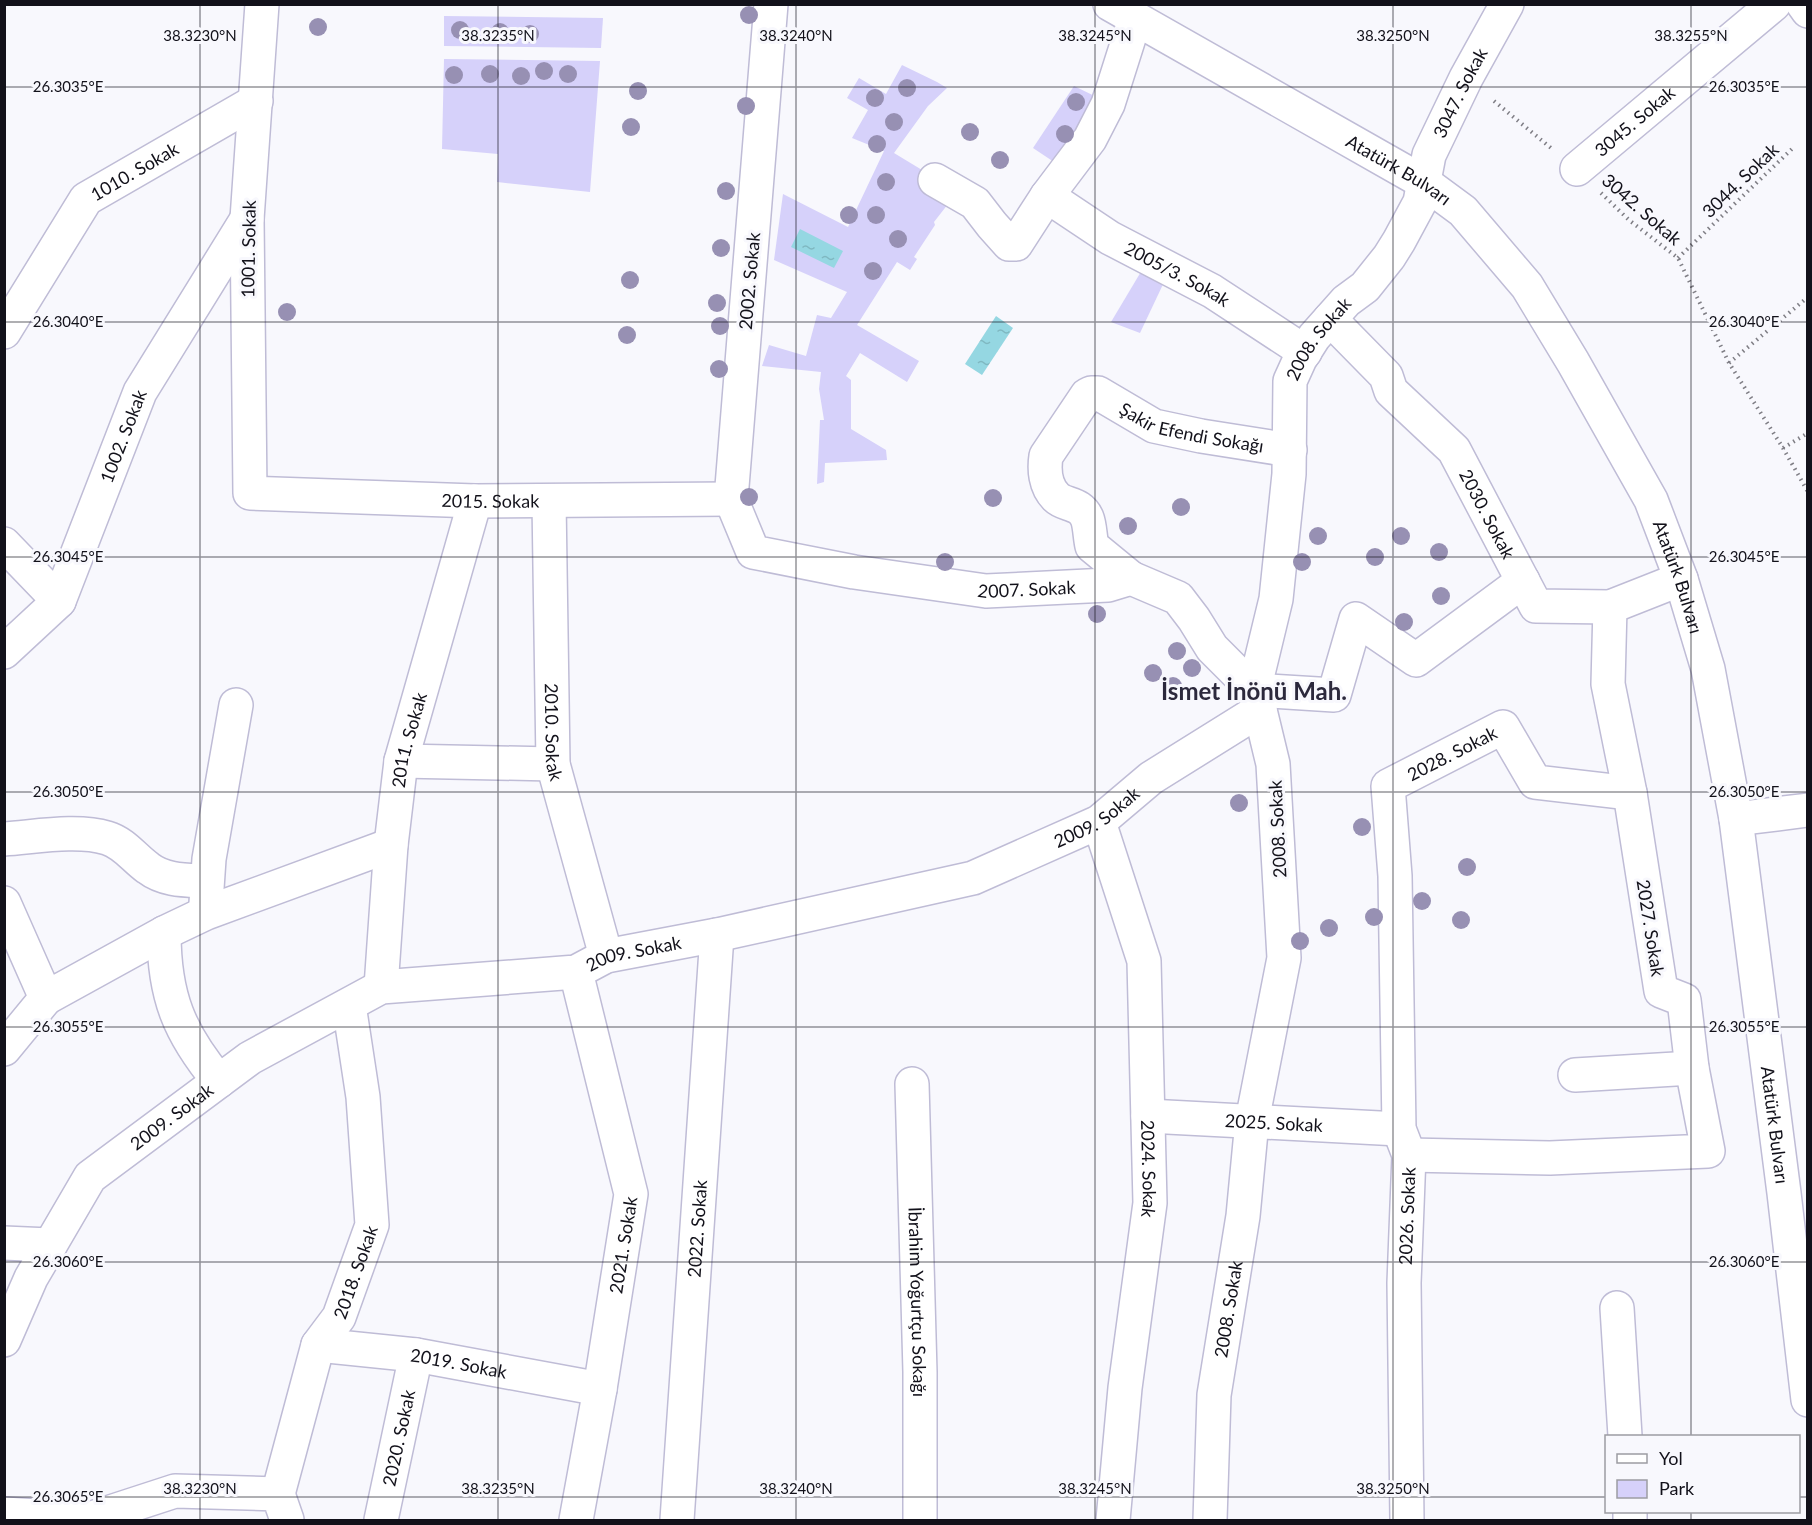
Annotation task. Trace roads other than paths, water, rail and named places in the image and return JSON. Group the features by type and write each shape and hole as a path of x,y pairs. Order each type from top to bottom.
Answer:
{"street":[{"name":"1001. Sokak","path":"250,493 247,219 262,4"},
{"name":"2002. Sokak","path":"753,552 731,499 771,4"},
{"name":"3047. Sokak","path":"1425,183 1429,155 1466,78 1507,4"},
{"name":"3045. Sokak","path":"1577,169 1774,4"},
{"path":"1803,4 1808,11"},
{"path":"935,180 975,203 1011,245 1018,242 1047,196 1090,139 1108,104 1122,12"},
{"name":"Atatürk Bulvarı","path":"1122,12 1425,183 1463,211 1527,286 1651,500 1681,579 1708,669 1736,819 1783,1181 1808,1400"},
{"name":"1010. Sokak","path":"4,332 86,199 256,101"},
{"name":"2008. Sokak","path":"1210,1521 1214,1395 1243,1216 1252,1121 1284,958 1273,764 1257,700 1276,598 1289,474 1290,381 1314,337 1346,302 1365,287 1389,257 1420,202 1425,183"},
{"name":"2005/3. Sokak","path":"1047,196 1110,238 1212,291 1305,352"},
{"name":"1002. Sokak","path":"4,652 59,601 140,392 247,219"},
{"name":"2030. Sokak","path":"1330,319 1386,376 1390,391 1454,450 1536,606 1610,607 1681,579"},
{"name":"Şakir Efendi Sokağı","path":"1131,578 1092,546 1088,518 1078,506 1056,498 1047,482 1044,466 1046,456 1087,394 1098,393 1154,426 1290,450"},
{"name":"2015. Sokak","path":"250,493 475,501 731,499"},
{"name":"2011. Sokak","path":"381,987 391,845 401,761 475,501"},
{"name":"2010. Sokak","path":"549,501 553,764 606,956"},
{"path":"4,544 59,601"},
{"name":"2007. Sokak","path":"753,552 854,572 986,591 1108,585 1131,578"},
{"path":"1131,578 1178,598 1212,648 1257,700 1334,695 1356,619 1416,660 1523,581"},
{"name":"2027. Sokak","path":"1404,1142 1550,1158 1708,1151 1692,1068 1684,1000 1661,991 1630,793 1608,684 1610,607"},
{"name":"2009. Sokak","path":"4,1340 31,1278 90,1177 250,1058 381,987 576,972 606,956 717,935 974,878 1099,822 1151,778 1257,700"},
{"path":"206,898 209,859 236,705"},
{"name":"2028. Sokak","path":"1388,786 1503,727 1535,782 1630,793"},
{"path":"401,761 553,764"},
{"name":"2026. Sokak","path":"1388,786 1395,876 1404,1142 1407,1521"},
{"path":"1736,819 1808,810"},
{"name":"2024. Sokak","path":"1099,822 1144,961 1150,1203 1125,1388 1113,1521"},
{"path":"4,839 74,834 107,838 122,845 148,868 206,898"},
{"path":"4,1049 46,998 164,933 206,898 391,845"},
{"path":"4,903 46,998"},
{"path":"164,933 164,959 175,1009 186,1035 219,1081"},
{"name":"2022. Sokak","path":"677,1521 717,935"},
{"name":"2021. Sokak","path":"576,972 631,1194 576,1521"},
{"name":"2018. Sokak","path":"283,1507 318,1345 339,1317 372,1225 363,1097 349,1005"},
{"path":"1575,1075 1692,1068"},
{"name":"İbrahim Yoğurtçu Sokağı","path":"912,1084 920,1372 920,1521"},
{"name":"2025. Sokak","path":"1148,1116 1252,1121 1404,1142"},
{"path":"4,1243 50,1245"},
{"path":"1617,1308 1625,1435"},
{"name":"2019. Sokak","path":"318,1345 416,1355 600,1389"},
{"name":"2020. Sokak","path":"381,1521 416,1355"},
{"path":"4,1514 90,1520 175,1491 283,1507"}],"water":[{"path":"800,229 843,251 834,268 791,247"},
{"path":"996,316 1013,328 982,375 965,364"}],"district":[{"name":"İsmet İnönü Mah.","path":"1254,690"}]}
